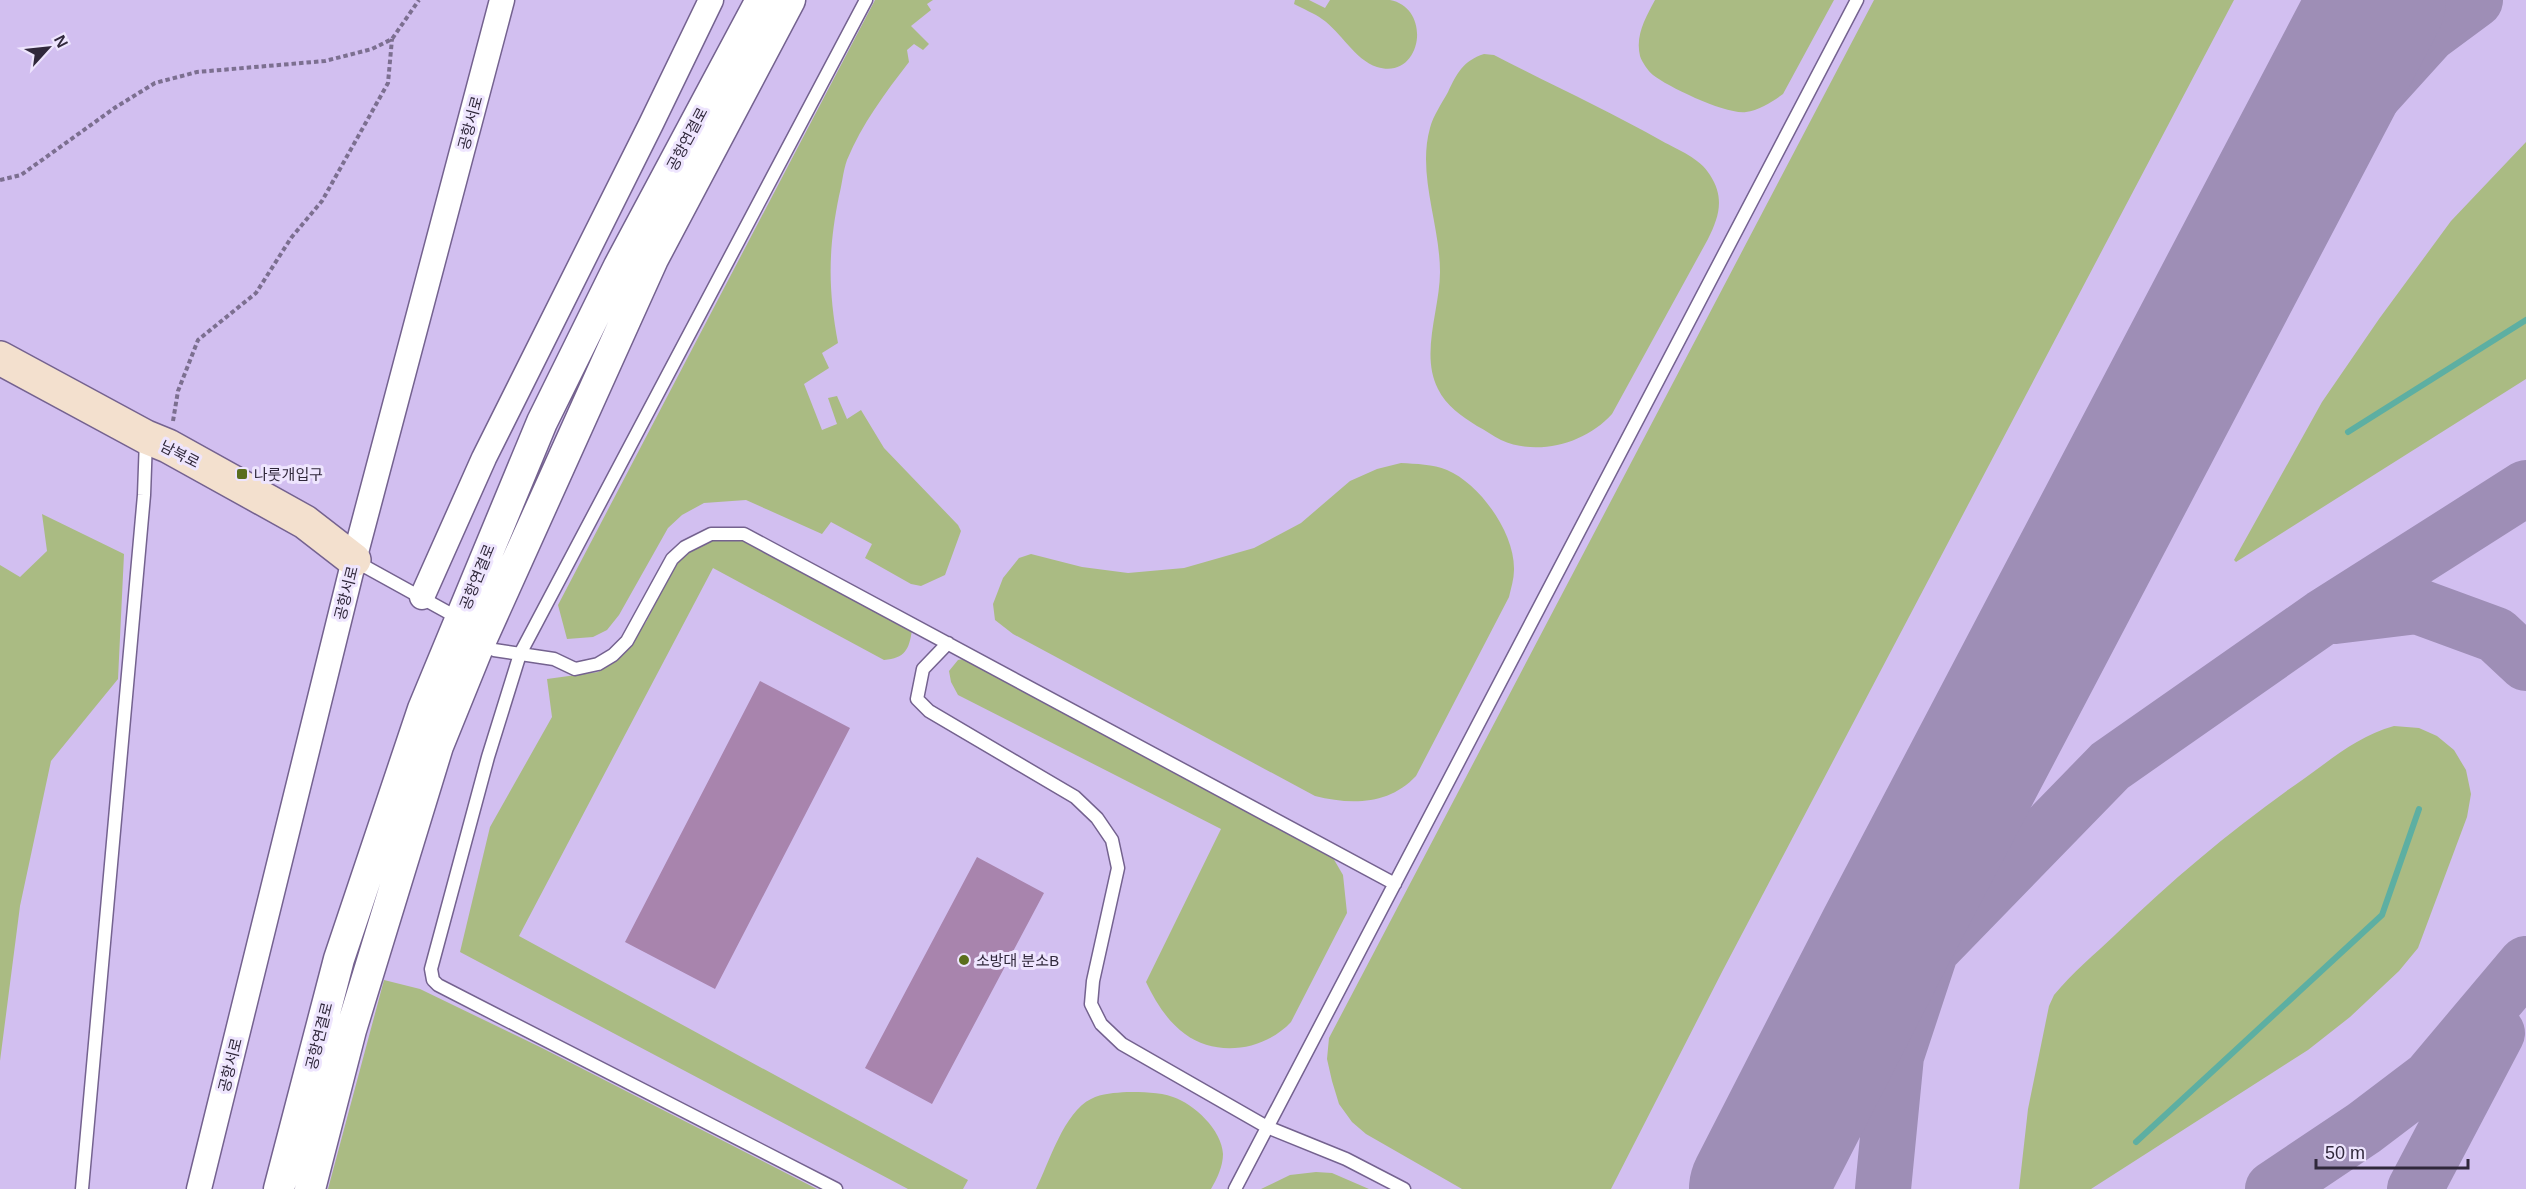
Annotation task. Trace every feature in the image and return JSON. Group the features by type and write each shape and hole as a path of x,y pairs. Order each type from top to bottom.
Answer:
{"main road":[{"name":"남북로","path":"0,358 305,522 354,560"}],"street":[{"name":"공항서로","path":"200,1189 354,560 502,0"},
{"path":"422,597 489,448 711,0"},
{"name":"공항연결로","path":"279,1189 339,958 423,709 547,412 619,266 761,0"},
{"name":"공항연결로","path":"310,1189 351,1030 438,746 479,645 653,259 790,0"}],"lane":[{"path":"836,1189 438,985 433,980 431,969 519,654 866,0"},
{"path":"1235,1189 1857,0"},
{"path":"82,1189 144,495 157,442"},
{"path":"492,650 554,659 575,669 598,664 613,655 627,641 672,559 685,547 711,534 744,534 1395,884"},
{"path":"354,560 460,619"},
{"path":"438,746 492,650 514,568"},
{"path":"948,643 923,669 917,699 929,711 1075,797 1097,818 1112,840 1118,868 1093,981 1092,1004 1101,1024 1122,1044 1267,1127 1346,1160 1404,1189"}],"path":[{"path":"0,180 21,175 116,106 155,83 197,72 325,61 372,49 392,39 419,0"},
{"path":"157,442 198,340 256,293 291,238 322,201 388,83 392,39"}],"green space":[{"path":"875,0 933,0 927,4 931,10 911,26 929,44 923,50 914,44 907,50 909,62 867,121 847,160 835,216 831,252 832,305 838,343 822,353 829,368 804,384 822,430 837,424 828,398 837,396 847,419 861,410 884,448 958,525 961,531 945,575 921,586 911,584 865,558 872,544 831,522 822,534 746,500 704,503 682,515 668,528 619,615 607,630 593,637 567,639 558,605"},
{"path":"1295,0 1309,0 1325,8 1330,0 1390,0 1404,6 1412,16 1417,28 1412,54 1404,64 1392,68 1377,67 1355,52 1322,19 1294,4"},
{"path":"1655,0 1834,0 1783,94 1756,109 1737,112 1698,99 1671,86 1649,71 1640,56 1639,41 1642,26"},
{"path":"1874,0 2234,0 1723,970 1611,1189 1462,1189 1366,1134 1352,1122 1339,1104 1332,1081 1327,1059 1329,1038"},
{"path":"1484,54 1494,55 1688,155 1706,169 1718,192 1719,207 1712,231 1612,414 1589,433 1546,447 1515,445 1477,426 1450,406 1441,395 1433,375 1432,331 1440,272 1437,236 1427,182 1427,146 1433,119 1458,73 1471,60"},
{"path":"2526,142 2526,379 2236,562 2234,560 2322,402 2379,319 2451,221"},
{"path":"1401,463 1442,468 1472,486 1502,526 1513,556 1514,573 1509,597 1416,776 1394,793 1356,801 1315,796 1013,634 995,620 993,604 1003,578 1019,558 1031,554 1082,567 1128,573 1184,568 1254,548 1301,523 1350,481 1377,469"},
{"path":"42,514 124,554 118,679 51,761 20,906 0,1061 0,565 20,577 47,551"},
{"path":"728,532 912,630 905,652 897,657 884,660 713,568 519,936 968,1180 963,1189 908,1189 460,952 490,827 552,717 547,679 598,672 623,654 646,622 680,555"},
{"path":"973,657 1311,831 1329,851 1343,875 1347,913 1291,1022 1280,1032 1268,1039 1240,1048 1211,1046 1198,1042 1185,1034 1167,1017 1146,982 1221,829 958,695 951,682 949,671 958,660"},
{"path":"2394,726 2419,728 2437,736 2454,750 2466,770 2471,794 2467,817 2418,948 2399,971 2350,1017 2308,1050 2091,1189 2019,1189 2028,1109 2049,1006 2054,995 2076,971 2138,913 2231,833 2347,748 2370,735"},
{"path":"384,980 420,989 542,1048 817,1189 328,1189"},
{"path":"1127,1092 1156,1093 1173,1097 1190,1105 1206,1119 1218,1136 1223,1154 1219,1172 1211,1189 1036,1189 1065,1126 1081,1106 1100,1096"},
{"path":"1332,1173 1369,1189 1261,1189 1290,1175"}],"building":[{"path":"760,681 850,728 715,989 625,942"},
{"path":"977,857 1044,893 932,1104 865,1068"}],"waterway":[{"path":"2348,432 2526,320"},
{"path":"2136,1142 2382,915 2419,809"}],"taxiway":[{"path":"2264,216 2429,34 2475,0"},
{"path":"1761,1181 1856,1043 1931,950 2110,766 2323,617 2526,488"},
{"path":"2335,616 2417,606 2496,635 2526,663"},
{"path":"1883,1189 1896,1056 1931,950 1952,871 2012,698"},
{"path":"2273,1189 2364,1128 2430,1078 2526,964"},
{"path":"2415,1189 2497,1033"}],"runway":[{"path":"1757,1189 1885,939 2378,0"}],"place":[{"name":"나룻개입구","path":"242,474"},
{"name":"소방대 분소B","path":"964,960"}]}
